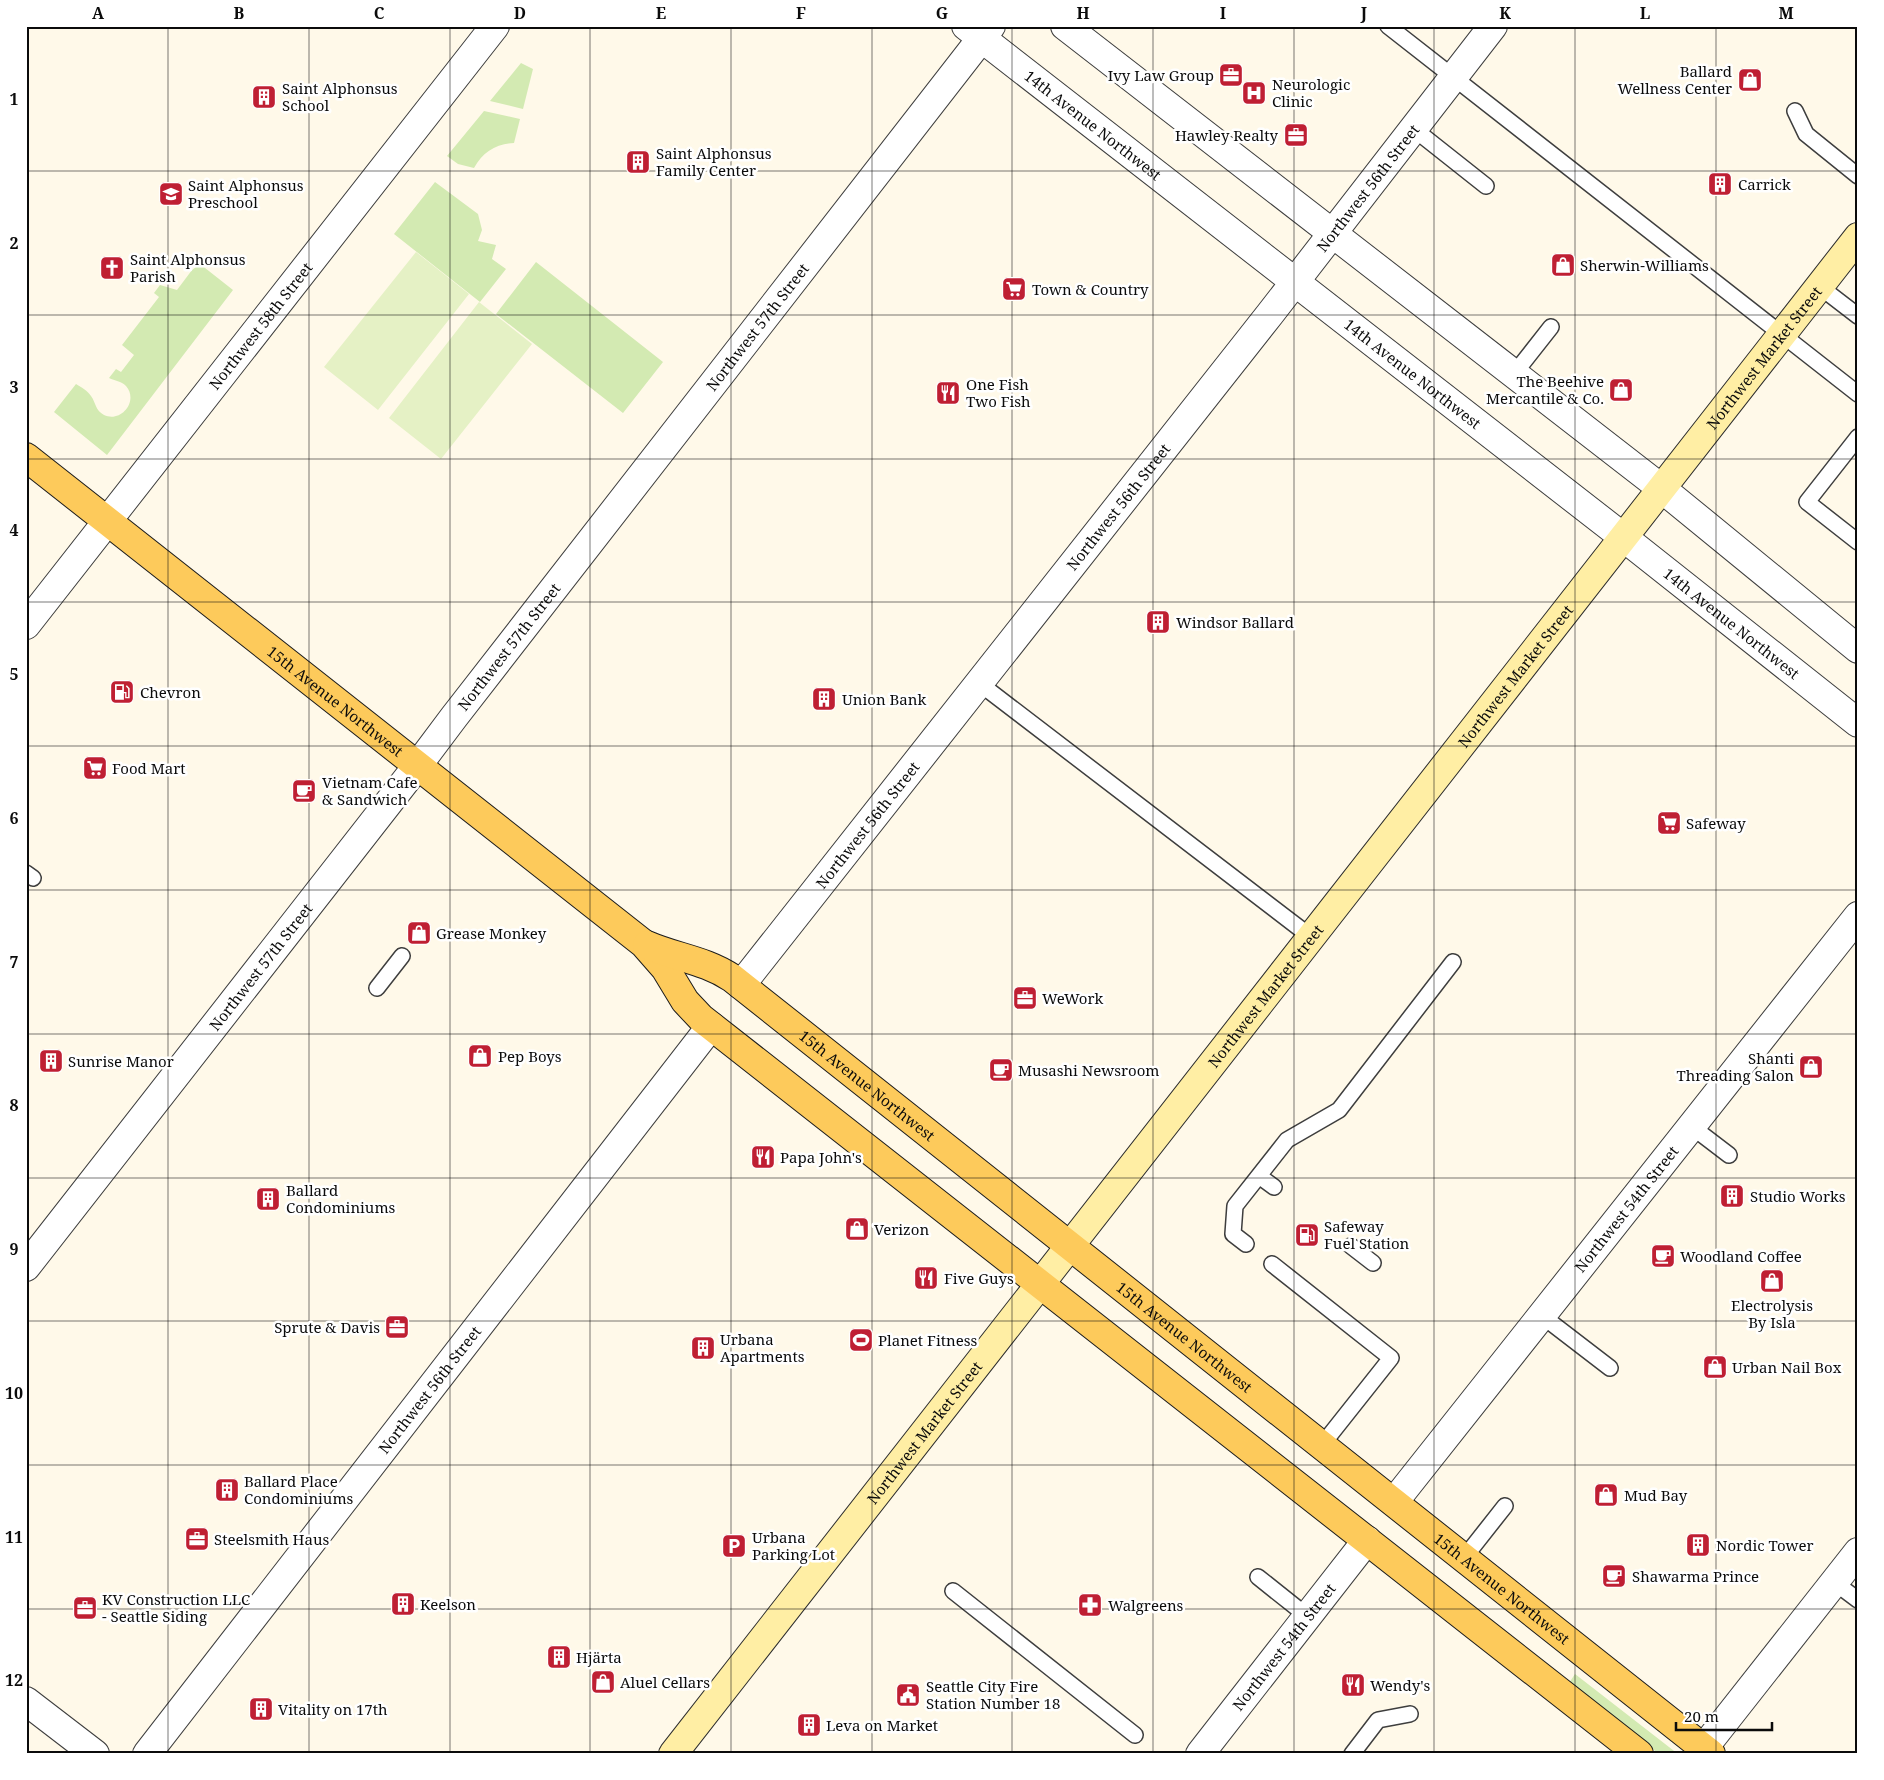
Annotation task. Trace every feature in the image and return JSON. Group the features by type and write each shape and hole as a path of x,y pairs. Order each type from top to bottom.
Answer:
{"main road":[{"name":"Northwest Market Street","path":"673,1754 1858,237"},
{"name":"15th Avenue Northwest","path":"26,457 644,944 665,968 685,1002 711,1026 1639,1754"},
{"name":"15th Avenue Northwest","path":"644,944 669,954 705,963 718,969 741,985 1394,1502 1705,1752"}],"street":[{"name":"Northwest 58th Street","path":"26,624 495,26"},
{"path":"1065,26 1661,488 1858,649"},
{"name":"Northwest 56th Street","path":"741,985 1295,282 1493,26"},
{"name":"14th Avenue Northwest","path":"980,30 1295,282 1623,537 1858,723"},
{"name":"Northwest 57th Street","path":"26,1267 418,765 980,30"},
{"name":"Northwest 54th Street","path":"1394,1502 1858,916"},
{"name":"Northwest 56th Street","path":"147,1754 711,1026"},
{"name":"Northwest 54th Street","path":"1200,1754 1367,1540"},
{"path":"1705,1752 1858,1552"},
{"path":"26,1701 95,1754"}],"lane":[{"path":"1388,26 1858,394"},
{"path":"1795,111 1806,134 1858,176"},
{"path":"1414,129 1486,186"},
{"path":"1819,286 1858,316"},
{"path":"1514,374 1551,327"},
{"path":"1858,437 1807,502 1858,542"},
{"path":"979,683 1311,937"},
{"path":"377,988 402,956"},
{"path":"1246,1244 1233,1234 1235,1206 1287,1140 1339,1110 1453,962"},
{"path":"1691,1126 1728,1155"},
{"path":"1259,1176 1274,1187"},
{"path":"1351,1246 1373,1263"},
{"path":"1272,1264 1392,1358 1322,1445"},
{"path":"1541,1315 1610,1368"},
{"path":"1464,1558 1505,1506"},
{"path":"1258,1577 1307,1616"},
{"path":"1834,1582 1858,1600"},
{"path":"953,1592 1134,1735"},
{"path":"1352,1754 1378,1720 1410,1714"}],"green space":[{"path":"521,63 533,69 523,109 490,101"},
{"path":"484,111 520,119 514,143 501,145 486,153 474,168 458,164 447,156"},
{"path":"435,182 478,214 482,230 478,241 496,245 492,259 506,269 480,302 394,234"},
{"path":"416,252 469,294 378,410 324,367"},
{"path":"536,262 663,362 623,413 496,314"},
{"path":"200,264 233,290 107,455 54,412 76,384 90,394 97,409 104,415 116,416 126,409 130,398 126,386 109,378 116,369 121,372 134,355 122,345 159,297 154,293 160,285 177,290 192,270"},
{"path":"479,302 532,344 441,459 389,418"},
{"path":"1575,1674 1678,1754 1659,1754 1569,1683"}],"place":[{"name":"Ivy Law Group","path":"1231,75"},
{"name":"Ballard Wellness Center","path":"1750,80"},
{"name":"Neurologic Clinic","path":"1254,93"},
{"name":"Saint Alphonsus School","path":"264,97"},
{"name":"Hawley Realty","path":"1296,135"},
{"name":"Saint Alphonsus Family Center","path":"638,162"},
{"name":"Carrick","path":"1720,184"},
{"name":"Saint Alphonsus Preschool","path":"171,194"},
{"name":"Sherwin-Williams","path":"1563,265"},
{"name":"Saint Alphonsus Parish","path":"112,268"},
{"name":"Town & Country","path":"1014,289"},
{"name":"The Beehive Mercantile & Co.","path":"1621,390"},
{"name":"One Fish Two Fish","path":"948,393"},
{"name":"Windsor Ballard","path":"1158,622"},
{"name":"Chevron","path":"122,692"},
{"name":"Union Bank","path":"824,699"},
{"name":"Food Mart","path":"95,768"},
{"name":"Vietnam Cafe & Sandwich","path":"304,791"},
{"name":"Safeway","path":"1669,823"},
{"name":"Grease Monkey","path":"419,933"},
{"name":"WeWork","path":"1025,998"},
{"name":"Pep Boys","path":"480,1056"},
{"name":"Sunrise Manor","path":"51,1061"},
{"name":"Shanti Threading Salon","path":"1811,1067"},
{"name":"Musashi Newsroom","path":"1001,1070"},
{"name":"Papa John's","path":"763,1157"},
{"name":"Studio Works","path":"1732,1196"},
{"name":"Ballard Condominiums","path":"268,1199"},
{"name":"Verizon","path":"857,1229"},
{"name":"Safeway Fuel Station","path":"1307,1235"},
{"name":"Woodland Coffee","path":"1663,1256"},
{"name":"Five Guys","path":"926,1278"},
{"name":"Electrolysis By Isla","path":"1772,1281"},
{"name":"Sprute & Davis","path":"397,1327"},
{"name":"Planet Fitness","path":"861,1340"},
{"name":"Urbana Apartments","path":"703,1348"},
{"name":"Urban Nail Box","path":"1715,1367"},
{"name":"Ballard Place Condominiums","path":"227,1490"},
{"name":"Mud Bay","path":"1606,1495"},
{"name":"Steelsmith Haus","path":"197,1539"},
{"name":"Nordic Tower","path":"1698,1545"},
{"name":"Urbana Parking Lot","path":"734,1546"},
{"name":"Shawarma Prince","path":"1614,1576"},
{"name":"Keelson","path":"403,1604"},
{"name":"Walgreens","path":"1090,1605"},
{"name":"KV Construction LLC - Seattle Siding","path":"85,1608"},
{"name":"Hjärta","path":"559,1657"},
{"name":"Aluel Cellars","path":"603,1682"},
{"name":"Wendy's","path":"1353,1685"},
{"name":"Seattle City Fire Station Number 18","path":"908,1695"},
{"name":"Vitality on 17th","path":"261,1709"},
{"name":"Leva on Market","path":"809,1725"}]}
